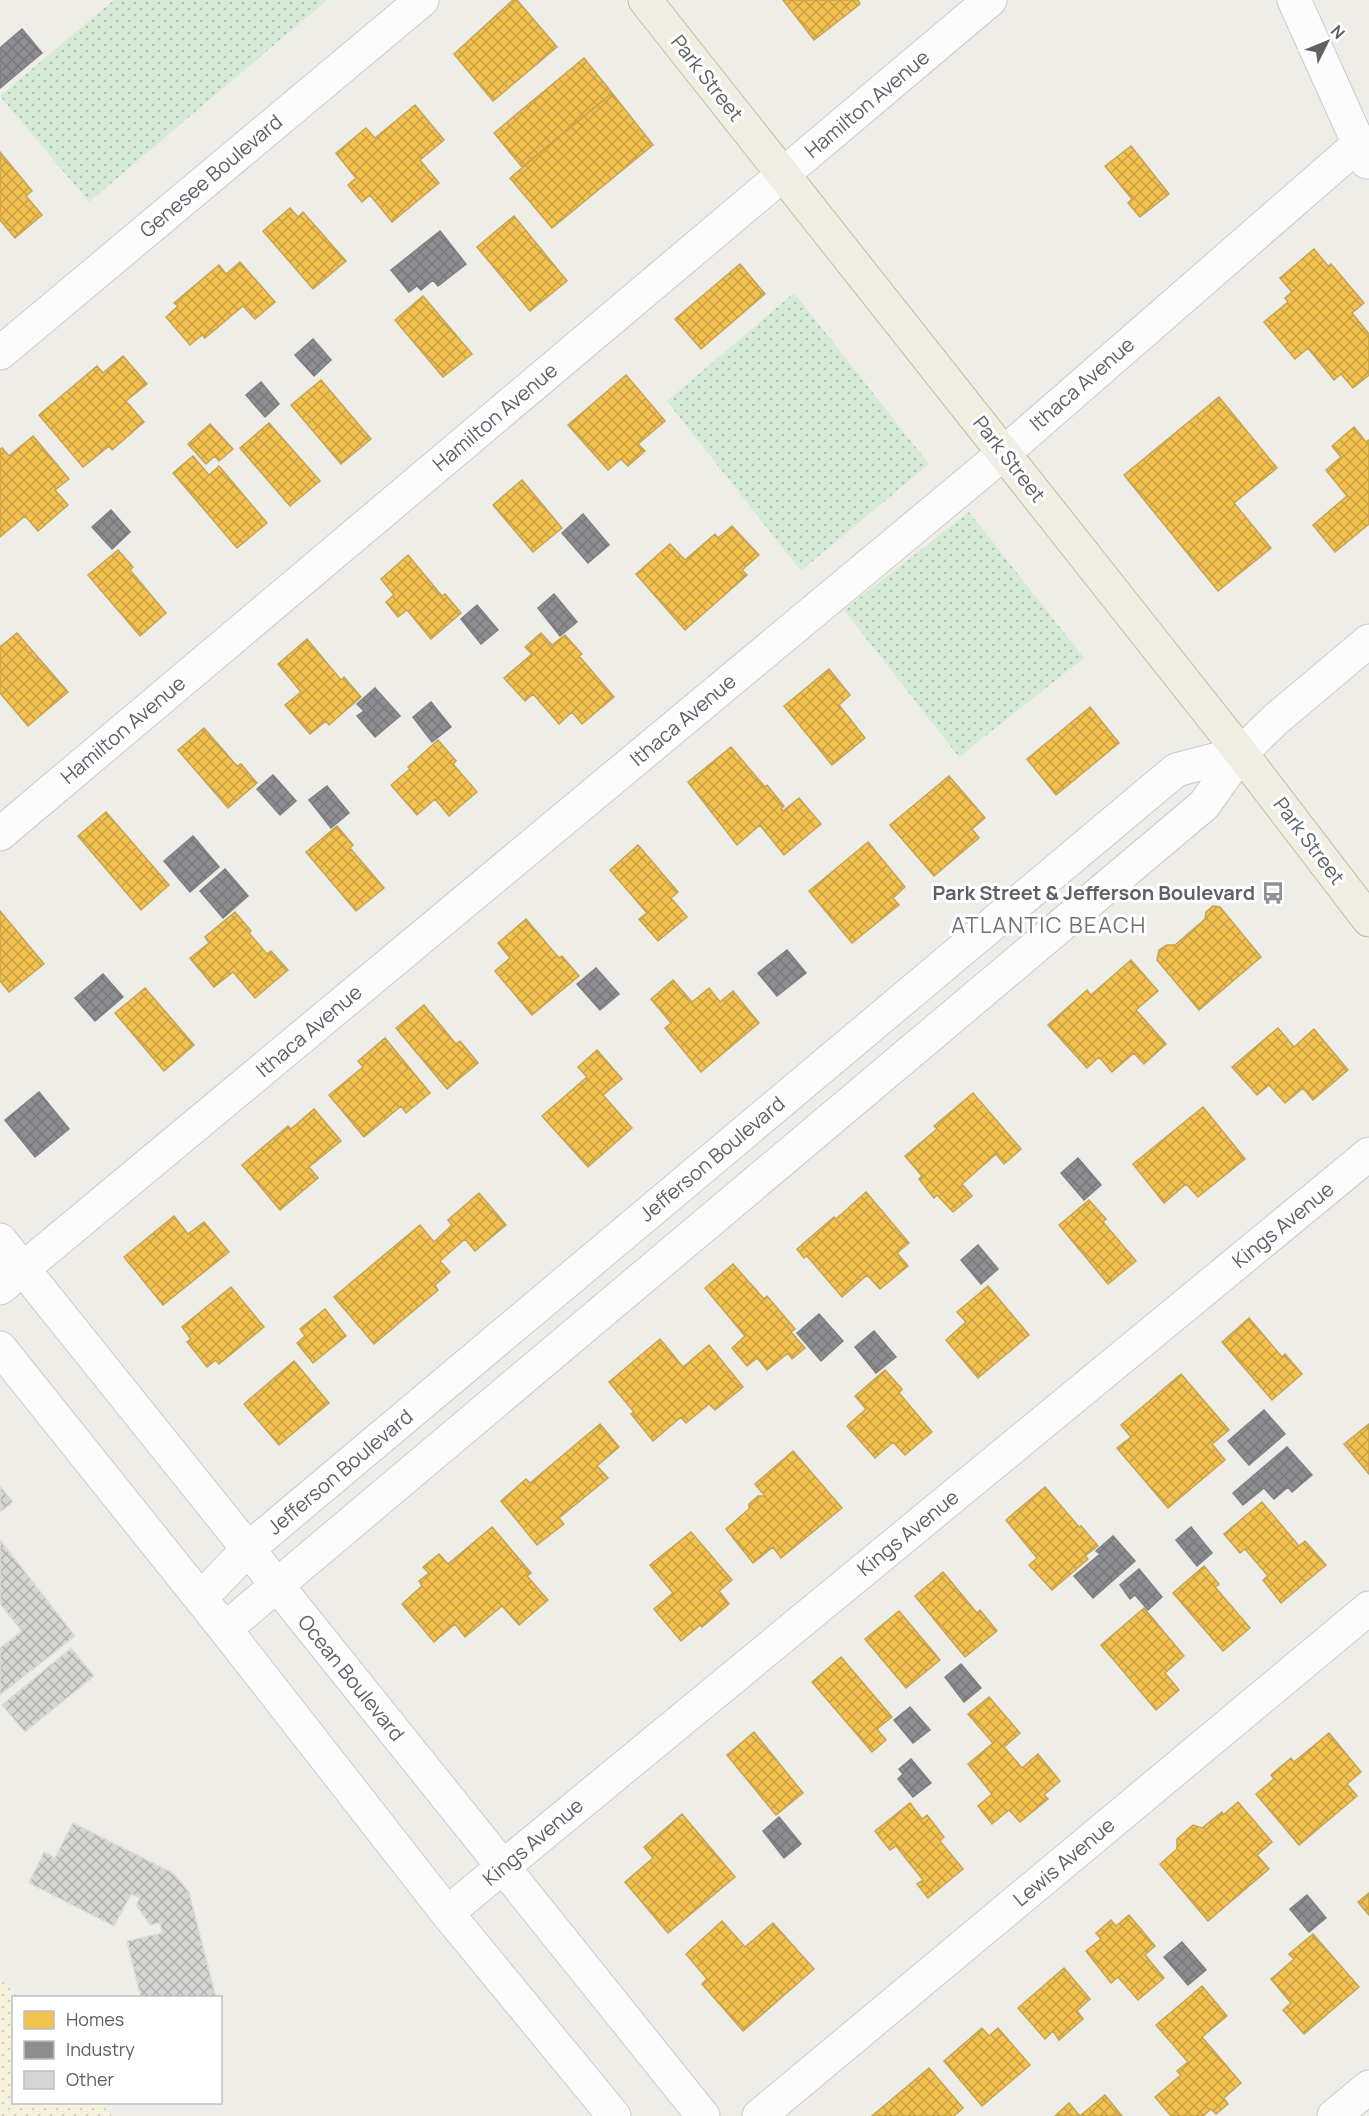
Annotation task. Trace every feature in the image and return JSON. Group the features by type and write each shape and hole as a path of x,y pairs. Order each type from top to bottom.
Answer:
{"highway":[{"name":"Park Street","path":"645,0 1241,753 1369,920"}],"street":[{"name":"Genesee Boulevard","path":"0,353 422,0"},
{"name":"Hamilton Avenue","path":"0,834 990,0"},
{"path":"1294,0 1364,155"},
{"name":"Ithaca Avenue","path":"12,1279 1364,155"},
{"name":"Jefferson Boulevard","path":"225,1629 1204,805 1241,753 1276,719 1369,641"},
{"name":"Jefferson Boulevard","path":"201,1598 248,1549 1176,770 1241,753"},
{"name":"Kings Avenue","path":"447,1913 1369,1154"},
{"name":"Ocean Boulevard","path":"0,1240 12,1279 248,1549 703,2116"},
{"path":"0,1348 201,1598 447,1913 614,2116"},
{"name":"Lewis Avenue","path":"759,2116 1369,1608"},
{"path":"1334,2116 1369,2087"}],"green space":[{"path":"114,0 327,0 89,202 0,96"},
{"path":"794,293 929,464 801,571 667,401"},
{"path":"969,512 1084,658 959,757 844,610"}],"sand":[{"path":"0,1976 16,1996 12,1996 12,2104 102,2104 112,2116 0,2116"}],"building: Homes":[{"path":"513,0 517,0 557,47 493,101 454,54"},
{"path":"783,0 858,0 860,4 814,40"},
{"path":"584,58 612,93 522,167 494,133"},
{"path":"612,93 653,145 552,228 510,178"},
{"path":"415,105 444,140 420,160 439,183 392,222 370,195 362,202 348,185 356,178 336,153 366,128 375,138"},
{"path":"1131,146 1169,194 1140,217 1128,203 1132,199 1105,166"},
{"path":"0,152 32,191 26,196 42,215 15,238 0,220"},
{"path":"290,208 298,217 303,212 346,261 313,289 263,231"},
{"path":"514,216 567,281 530,311 477,247"},
{"path":"1314,249 1328,266 1331,264 1364,303 1352,313 1369,334 1369,375 1353,388 1341,374 1334,380 1308,348 1295,359 1264,322 1288,302 1285,298 1292,292 1280,278"},
{"path":"240,262 275,302 255,319 243,306 205,338 202,335 190,345 166,317 178,306 174,303 219,265 226,274"},
{"path":"740,264 765,294 701,349 675,319"},
{"path":"423,296 472,354 443,377 395,320"},
{"path":"123,356 147,384 126,401 144,422 112,450 109,446 83,467 39,415 97,366 103,373"},
{"path":"626,375 665,421 638,444 645,451 628,466 621,459 608,470 568,425"},
{"path":"321,380 371,439 341,464 291,405"},
{"path":"1219,397 1277,468 1234,503 1271,548 1218,591 1124,475"},
{"path":"269,423 320,481 290,506 240,448"},
{"path":"210,424 233,449 219,461 215,456 206,464 188,444"},
{"path":"1354,427 1366,442 1369,440 1369,524 1335,552 1313,525 1347,496 1326,470 1341,457 1332,446"},
{"path":"33,436 69,479 55,490 68,505 38,531 25,516 0,537 0,449 2,448 9,456"},
{"path":"193,456 209,475 219,466 267,523 237,548 173,473"},
{"path":"522,480 562,528 533,552 493,505"},
{"path":"732,526 759,555 742,570 747,575 685,630 636,574 670,544 685,560 715,534 718,538"},
{"path":"118,550 133,567 130,570 166,613 140,636 88,575"},
{"path":"408,555 442,596 445,594 461,613 431,639 407,610 398,617 386,602 394,595 381,579"},
{"path":"17,633 68,692 28,726 0,693 0,647"},
{"path":"541,633 552,645 565,635 582,654 579,656 614,697 582,724 572,712 559,724 533,694 525,701 504,678 532,654 525,647"},
{"path":"307,639 341,680 344,677 361,697 329,725 326,721 310,734 285,705 301,692 278,664"},
{"path":"829,669 850,695 839,705 865,738 832,765 784,706"},
{"path":"1090,707 1119,743 1056,795 1027,759"},
{"path":"204,728 237,766 241,764 257,783 228,808 178,750"},
{"path":"438,740 456,761 453,764 477,792 449,816 435,799 417,815 391,785"},
{"path":"731,747 765,787 767,785 784,806 781,809 783,811 799,798 821,824 784,855 760,825 737,845 688,782"},
{"path":"949,776 985,818 972,829 979,838 934,876 890,825"},
{"path":"106,812 169,885 141,910 78,836"},
{"path":"337,826 353,845 350,848 384,888 356,911 306,852"},
{"path":"868,842 905,887 893,898 899,905 852,943 809,891"},
{"path":"638,845 678,892 671,898 687,917 658,941 639,919 647,913 610,870"},
{"path":"1213,906 1220,907 1261,957 1199,1010 1157,960 1159,950 1167,945 1175,945 1205,919 1206,912"},
{"path":"0,911 44,964 9,992 0,981"},
{"path":"235,912 267,954 271,951 288,970 255,998 233,972 214,987 190,958 209,943 205,937"},
{"path":"526,919 559,958 562,956 579,976 532,1015 495,971 510,958 498,943"},
{"path":"1131,960 1158,991 1136,1010 1166,1044 1144,1064 1134,1053 1112,1072 1099,1057 1087,1068 1048,1025 1087,990 1091,995"},
{"path":"673,980 692,1002 709,988 720,1002 733,991 759,1023 701,1072 665,1028 671,1023 651,999"},
{"path":"145,988 194,1045 164,1071 115,1013"},
{"path":"424,1005 456,1044 460,1041 478,1063 447,1089 396,1028"},
{"path":"1278,1028 1294,1047 1314,1029 1348,1070 1313,1100 1303,1088 1285,1103 1269,1085 1257,1095 1232,1067"},
{"path":"385,1038 430,1093 406,1113 401,1106 364,1137 329,1095 363,1067 358,1061"},
{"path":"597,1050 622,1079 603,1095 632,1128 588,1167 542,1116 587,1077 578,1067"},
{"path":"973,1093 1021,1149 1004,1164 996,1154 962,1184 972,1196 953,1212 937,1195 934,1198 919,1179 922,1176 905,1156 937,1129 934,1126"},
{"path":"1203,1107 1245,1159 1198,1197 1186,1184 1164,1203 1133,1164"},
{"path":"314,1109 341,1141 309,1167 318,1178 280,1210 242,1165 288,1126 291,1129"},
{"path":"866,1192 909,1243 897,1253 908,1266 880,1289 867,1275 842,1297 807,1256 804,1258 797,1249"},
{"path":"479,1193 506,1225 475,1251 465,1239 440,1261 450,1272 435,1285 438,1290 374,1344 334,1297 420,1225 434,1242 452,1225 448,1220"},
{"path":"1089,1200 1106,1219 1103,1222 1136,1261 1108,1284 1059,1225"},
{"path":"174,1216 188,1234 204,1222 229,1252 163,1305 124,1257"},
{"path":"733,1264 764,1299 767,1296 795,1329 791,1332 805,1348 792,1359 788,1353 767,1370 757,1358 747,1366 732,1348 745,1336 705,1288"},
{"path":"988,1286 1029,1335 978,1378 946,1340 966,1322 957,1312"},
{"path":"231,1287 264,1327 219,1364 216,1360 207,1367 187,1342 191,1339 182,1327"},
{"path":"325,1309 346,1336 313,1363 297,1343 305,1336 300,1329"},
{"path":"1249,1318 1282,1357 1285,1354 1302,1374 1272,1400 1222,1342"},
{"path":"660,1339 683,1367 709,1345 743,1387 715,1410 709,1404 686,1423 681,1417 653,1441 631,1414 634,1412 609,1382"},
{"path":"294,1361 329,1403 279,1445 244,1404"},
{"path":"885,1370 902,1389 899,1393 932,1432 905,1455 893,1442 875,1458 847,1426 866,1409 855,1396"},
{"path":"1181,1374 1229,1430 1212,1444 1225,1460 1168,1508 1117,1448 1131,1437 1121,1425"},
{"path":"600,1424 619,1447 597,1466 608,1478 559,1518 564,1524 537,1545 501,1501 526,1479 530,1483"},
{"path":"1369,1424 1369,1474 1344,1444"},
{"path":"793,1451 842,1508 781,1558 773,1547 753,1563 726,1529 749,1509 749,1504 758,1496 765,1496 755,1484"},
{"path":"1045,1487 1098,1546 1085,1556 1088,1559 1052,1590 1029,1565 1037,1558 1006,1520"},
{"path":"1262,1502 1299,1546 1305,1541 1326,1565 1281,1603 1263,1580 1268,1576 1245,1549 1240,1553 1224,1534"},
{"path":"492,1527 531,1573 527,1576 548,1600 519,1625 502,1606 465,1637 455,1624 434,1642 402,1604 422,1586 419,1581 429,1573 423,1567 439,1554 448,1564"},
{"path":"691,1532 732,1580 719,1591 729,1604 681,1641 654,1609 673,1593 650,1565"},
{"path":"1204,1566 1219,1584 1215,1587 1250,1628 1223,1651 1173,1593"},
{"path":"943,1572 977,1613 980,1610 997,1631 965,1657 915,1596"},
{"path":"1144,1608 1184,1656 1165,1673 1179,1690 1156,1710 1101,1645"},
{"path":"899,1611 940,1660 906,1688 865,1639"},
{"path":"841,1657 892,1717 877,1729 886,1740 872,1752 812,1682"},
{"path":"989,1697 1020,1733 1004,1747 1022,1768 1038,1754 1060,1781 1044,1795 1048,1799 1020,1822 1009,1810 992,1824 978,1806 992,1794 968,1764 993,1743 968,1714"},
{"path":"754,1732 803,1793 776,1815 727,1755"},
{"path":"1329,1733 1361,1772 1347,1784 1357,1796 1299,1845 1256,1794 1274,1779 1271,1775 1291,1758 1294,1762"},
{"path":"1238,1802 1272,1842 1257,1855 1269,1869 1208,1921 1160,1864 1177,1849 1177,1839 1193,1825 1202,1828"},
{"path":"910,1803 922,1819 927,1815 944,1837 940,1841 963,1869 928,1898 917,1884 923,1880 896,1846 890,1850 875,1831"},
{"path":"682,1814 735,1877 668,1933 625,1882 653,1858 644,1847"},
{"path":"1369,1893 1369,1915 1358,1902"},
{"path":"1129,1915 1155,1946 1145,1955 1164,1978 1138,2000 1118,1977 1111,1983 1086,1951 1101,1939 1096,1933 1111,1920 1116,1926"},
{"path":"722,1921 745,1947 773,1923 814,1969 743,2031 702,1984 707,1979 686,1954"},
{"path":"1313,1934 1359,1987 1304,2034 1283,2010 1291,2003 1271,1979 1294,1959 1289,1954"},
{"path":"1064,1968 1090,1999 1077,2011 1083,2019 1059,2040 1053,2031 1045,2039 1018,2008"},
{"path":"1202,1986 1227,2016 1202,2037 1241,2083 1224,2098 1228,2104 1216,2114 1211,2109 1203,2116 1171,2116 1155,2097 1181,2075 1177,2071 1188,2062 1156,2025"},
{"path":"982,2028 989,2036 998,2028 1030,2065 982,2106 944,2061"},
{"path":"929,2068 963,2108 954,2116 872,2116"},
{"path":"1105,2095 1122,2116 1080,2116"},
{"path":"1069,2103 1080,2116 1055,2116"}],"building: Industry":[{"path":"22,29 42,53 0,88 0,48"},
{"path":"440,231 466,264 438,286 433,280 421,290 417,286 409,292 391,270"},
{"path":"313,339 331,360 314,376 295,355"},
{"path":"261,382 279,404 265,417 246,395"},
{"path":"111,510 130,532 112,549 92,527"},
{"path":"583,514 609,545 588,563 562,533"},
{"path":"554,594 577,622 560,636 538,608"},
{"path":"477,605 498,630 481,644 461,619"},
{"path":"375,688 400,716 375,737 357,716 364,711 357,704"},
{"path":"431,702 451,727 432,742 413,717"},
{"path":"273,775 296,801 280,815 257,789"},
{"path":"327,786 349,813 331,828 309,800"},
{"path":"193,836 219,867 190,892 164,861"},
{"path":"225,869 248,896 223,918 200,891"},
{"path":"787,950 806,973 777,996 758,973"},
{"path":"596,968 619,994 600,1010 577,984"},
{"path":"103,974 123,997 95,1021 75,998"},
{"path":"39,1092 69,1129 35,1157 5,1120"},
{"path":"1078,1158 1101,1185 1084,1200 1061,1173"},
{"path":"978,1245 998,1269 981,1284 961,1260"},
{"path":"819,1314 843,1341 821,1361 797,1333"},
{"path":"874,1331 896,1357 876,1373 855,1347"},
{"path":"1264,1410 1285,1434 1249,1465 1228,1441"},
{"path":"1287,1447 1312,1475 1292,1492 1288,1487 1274,1499 1264,1488 1243,1505 1233,1493"},
{"path":"1191,1527 1212,1553 1197,1566 1176,1540"},
{"path":"1113,1536 1135,1561 1093,1598 1074,1576 1100,1554 1096,1551"},
{"path":"1139,1569 1162,1597 1148,1610 1135,1595 1130,1599 1120,1585"},
{"path":"961,1664 981,1688 964,1702 945,1677"},
{"path":"910,1707 930,1730 913,1743 894,1720"},
{"path":"911,1759 931,1783 913,1797 898,1779 903,1774 899,1769"},
{"path":"779,1817 801,1844 784,1858 763,1831"},
{"path":"1307,1895 1326,1918 1309,1932 1290,1909"},
{"path":"1182,1942 1206,1970 1188,1985 1164,1957"}],"building: Other":[{"path":"0,1486 13,1502 0,1512"},
{"path":"0,1540 75,1636 0,1695 0,1648 22,1631 0,1604"},
{"path":"71,1648 94,1676 25,1732 2,1705"},
{"path":"73,1823 173,1873 189,1892 215,1996 141,1996 127,1941 162,1933 160,1923 150,1925 136,1905 140,1898 131,1894 114,1926 29,1883 44,1852 55,1858"}],"place":[{"name":"Park Street & Jefferson Boulevard","path":"1273,893"}],"district":[{"name":"ATLANTIC BEACH","path":"1049,925"}]}
